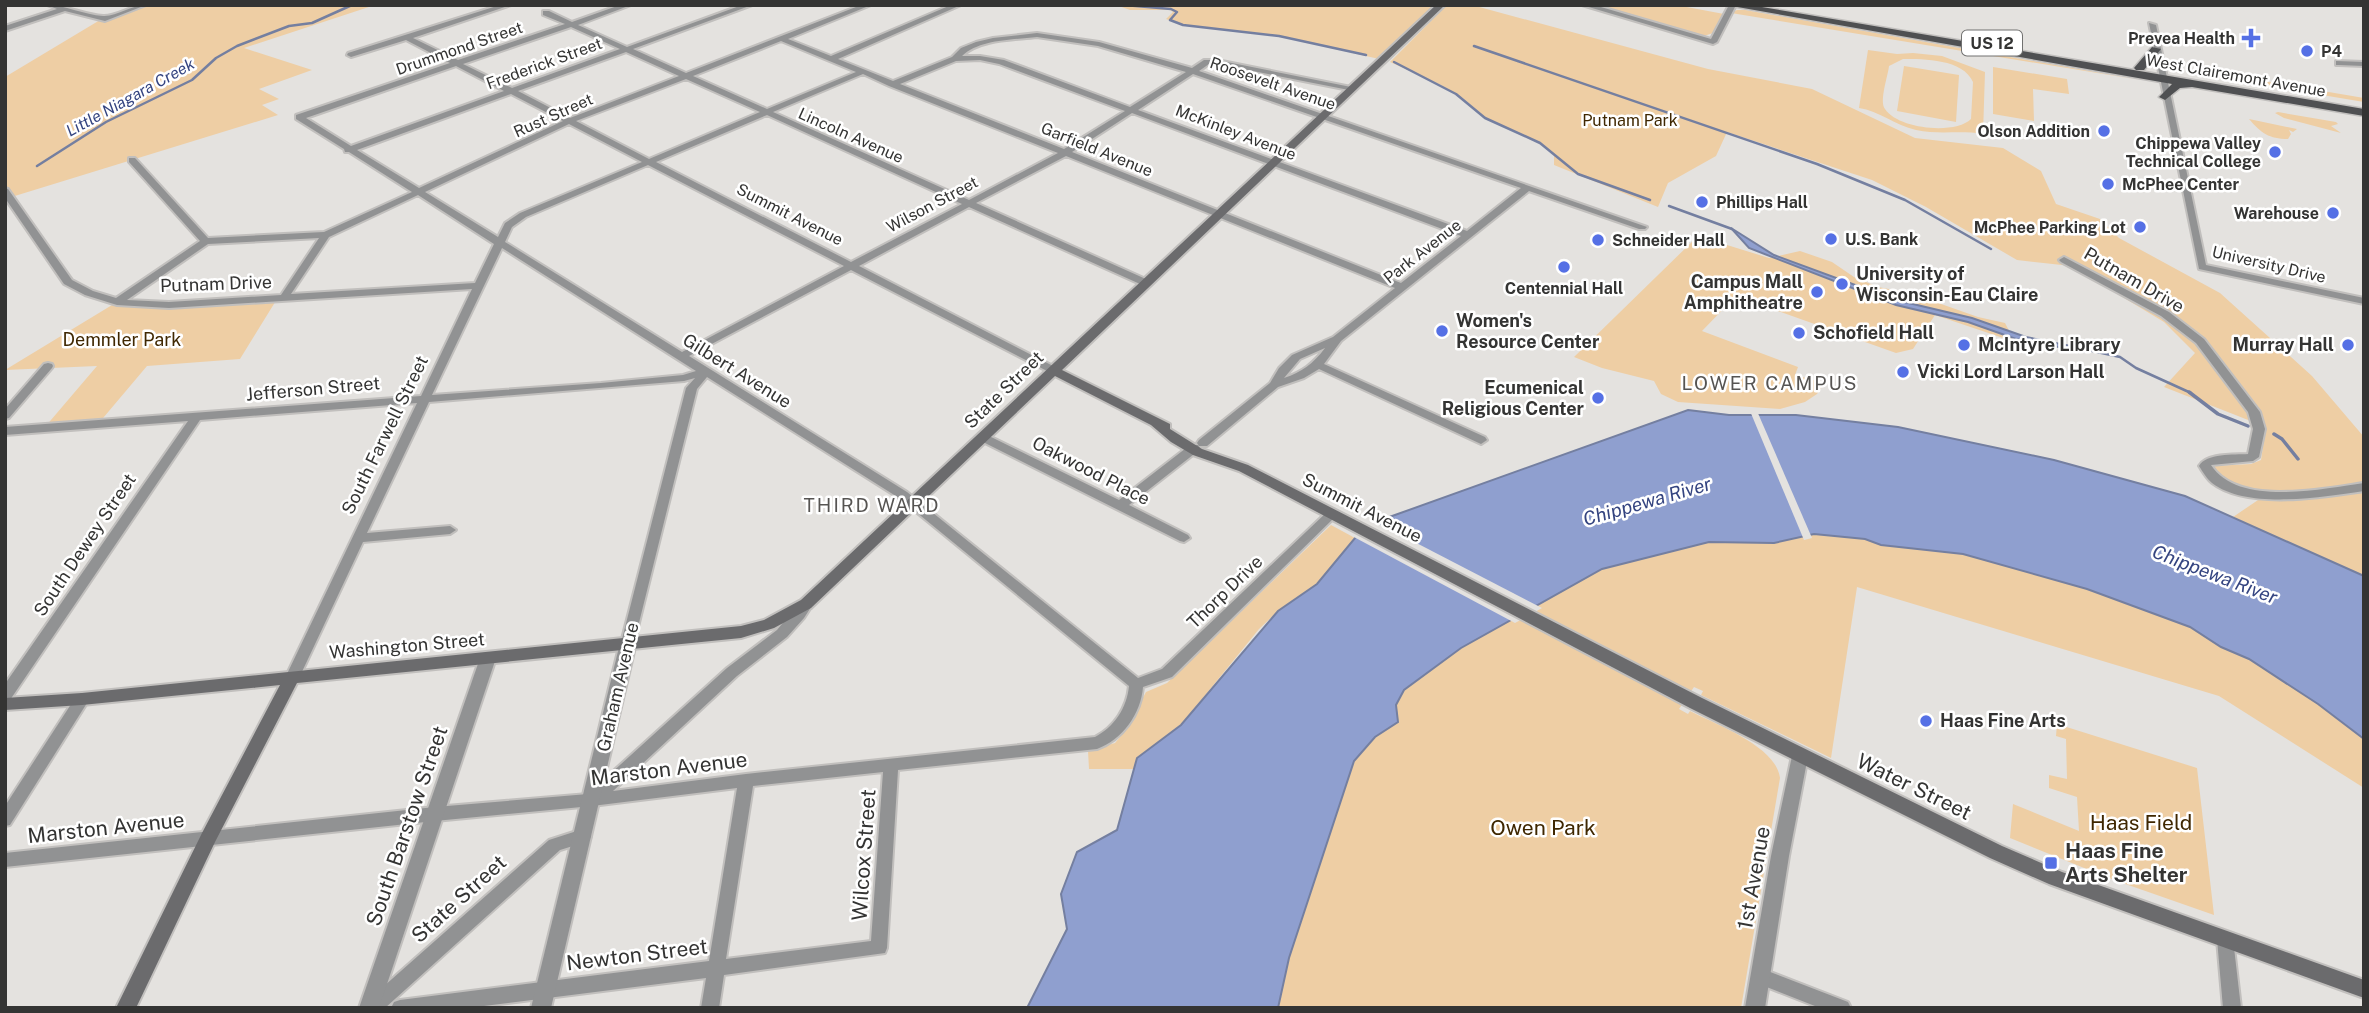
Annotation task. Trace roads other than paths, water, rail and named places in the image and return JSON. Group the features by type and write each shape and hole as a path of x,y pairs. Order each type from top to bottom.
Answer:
{"main road":[{"name":"State Street","path":"806,604 1144,282 1441,5"},
{"name":"West Clairemont Avenue","path":"1732,5 2161,75 2194,84 2364,113"},
{"name":"West Clairemont Avenue","path":"1770,5 2140,68 2171,78 2364,104"},
{"path":"2140,68 2156,49"},
{"path":"2165,97 2177,85 2194,84"},
{"name":"Summit Avenue","path":"1053,370 1157,425 1168,435 1198,445 1227,465 1243,468 1463,582"},
{"name":"Water Street","path":"1463,582 1800,756 1933,822 2056,878 2364,989"},
{"name":"Washington Street","path":"5,704 82,699 755,629 806,604"},
{"name":"South Farwell Street","path":"126,1008 208,838 293,676"}],"street":[{"path":"50,5 105,19 143,5"},
{"path":"351,55 508,5"},
{"name":"Drummond Street","path":"299,117 628,5"},
{"name":"Frederick Street","path":"348,150 749,5"},
{"name":"Rust Street","path":"326,235 570,121 868,5"},
{"path":"830,59 958,5"},
{"path":"1585,5 1713,42 1732,5"},
{"path":"5,29 62,9"},
{"name":"Lincoln Avenue","path":"546,13 1144,282"},
{"name":"University Drive","path":"2151,25 2202,267 2364,301"},
{"name":"Roosevelt Avenue","path":"892,84 955,59 964,50 1001,39 1037,35 1099,44 1192,71 1642,227"},
{"name":"Summit Avenue","path":"406,37 1053,370"},
{"name":"Garfield Avenue","path":"782,39 1401,287"},
{"path":"992,59 991,48 1001,39"},
{"name":"McKinley Avenue","path":"955,59 992,59 1468,235"},
{"path":"1192,71 1207,62 1217,62 1351,89"},
{"path":"2339,63 2364,64"},
{"name":"Wilson Street","path":"682,356 1064,153 1192,71"},
{"name":"South Farwell Street","path":"293,676 509,225 523,215 862,72"},
{"name":"Gilbert Avenue","path":"299,117 913,502 1136,684"},
{"path":"132,160 206,242"},
{"name":"Park Avenue","path":"1121,505 1275,386 1318,365 1337,339 1527,188"},
{"name":"Putnam Drive","path":"5,191 68,282 89,293 117,302 169,305 480,286"},
{"path":"117,302 206,242 326,235"},
{"path":"284,298 326,235"},
{"name":"Putnam Drive","path":"2064,260 2165,314 2200,341 2254,412 2259,429 2253,457 2213,460 2205,466 2207,472 2220,485 2245,493 2323,493 2364,486"},
{"name":"Park Avenue","path":"1275,386 1283,370 1296,356 1337,339"},
{"path":"1318,365 1480,440"},
{"path":"5,416 48,366"},
{"name":"Jefferson Street","path":"5,430 665,380 706,372"},
{"name":"Graham Avenue","path":"544,999 628,643 692,388 706,372"},
{"name":"South Dewey Street","path":"5,696 197,416"},
{"name":"Oakwood Place","path":"982,437 1184,538"},
{"name":"Thorp Drive","path":"1136,684 1167,673 1336,516"},
{"path":"358,538 450,530"},
{"name":"State Street","path":"592,800 632,767 731,673 787,629 799,617 806,604"},
{"name":"South Barstow Street","path":"370,1008 488,658"},
{"name":"Marston Avenue","path":"5,860 592,800 746,780 1097,743 1117,730 1134,698 1136,684"},
{"path":"5,820 82,699"},
{"name":"1st Avenue","path":"1755,1008 1800,756"},
{"name":"Wilcox Street","path":"879,948 891,764"},
{"path":"710,1008 746,780"},
{"name":"State Street","path":"370,1008 555,845 583,836"},
{"path":"2225,939 2232,1008"},
{"name":"Newton Street","path":"400,1008 544,999 717,968 879,948"},
{"path":"1760,976 1842,1008"}],"water":[{"path":"1731,228 1774,255 1896,300 1972,318 2026,337 2091,350 2085,352 2016,339 1968,322 1896,305 1749,248"},
{"name":"Chippewa River","path":"1688,410 1729,415 1796,415 1898,427 2054,460 2185,496 2364,576 2364,739 2318,704 2249,659 2221,647 2190,627 2087,589 1963,554 1881,545 1865,539 1814,534 1774,543 1709,542 1602,569 1461,648 1404,690 1396,705 1398,722 1375,737 1354,761 1289,958 1278,1008 1027,1008 1067,929 1061,894 1077,852 1117,830 1137,758 1181,725 1278,611 1317,584 1355,538 1381,520"}],"waterway":[{"name":"Little Niagara Creek","path":"37,166 106,122 192,80 216,58 237,46 289,26 312,23 352,5"},
{"name":"Little Niagara Creek","path":"1124,5 1171,9 1177,12 1170,20 1183,25 1279,36 1366,55"},
{"path":"1474,46 1817,164 1905,200 1991,249"},
{"name":"Little Niagara Creek","path":"1394,62 1456,94 1485,118 1540,143 1578,174 1650,200"},
{"name":"Little Niagara Creek","path":"1669,206 1732,229"},
{"name":"Little Niagara Creek","path":"2088,350 2120,357 2136,368 2189,392"},
{"name":"Little Niagara Creek","path":"2189,392 2218,414 2248,426"},
{"name":"Little Niagara Creek","path":"2274,434 2282,439 2298,459"}],"place":[{"name":"Prevea Health","path":"2251,38"},
{"name":"P4","path":"2307,51"},
{"name":"Olson Addition","path":"2104,131"},
{"name":"Chippewa Valley Technical College","path":"2275,152"},
{"name":"McPhee Center","path":"2108,184"},
{"name":"Phillips Hall","path":"1702,202"},
{"name":"Warehouse","path":"2333,213"},
{"name":"McPhee Parking Lot","path":"2140,227"},
{"name":"U.S. Bank","path":"1831,239"},
{"name":"Schneider Hall","path":"1598,240"},
{"name":"Centennial Hall","path":"1564,267"},
{"name":"University of Wisconsin-Eau Claire","path":"1842,284"},
{"name":"Campus Mall Amphitheatre","path":"1817,292"},
{"name":"Women's Resource Center","path":"1442,331"},
{"name":"Schofield Hall","path":"1799,333"},
{"name":"McIntyre Library","path":"1964,345"},
{"name":"Murray Hall","path":"2348,345"},
{"name":"Vicki Lord Larson Hall","path":"1903,372"},
{"name":"Ecumenical Religious Center","path":"1598,398"},
{"name":"Haas Fine Arts","path":"1926,721"},
{"name":"Haas Fine Arts Shelter","path":"2051,863"}],"district":[{"name":"LOWER CAMPUS","path":"1770,383"},
{"name":"THIRD WARD","path":"872,505"}],"park label":[{"name":"Putnam Park","path":"1630,120"},
{"name":"Demmler Park","path":"122,340"},
{"name":"Haas Field","path":"2141,823"},
{"name":"Owen Park","path":"1543,828"}]}
